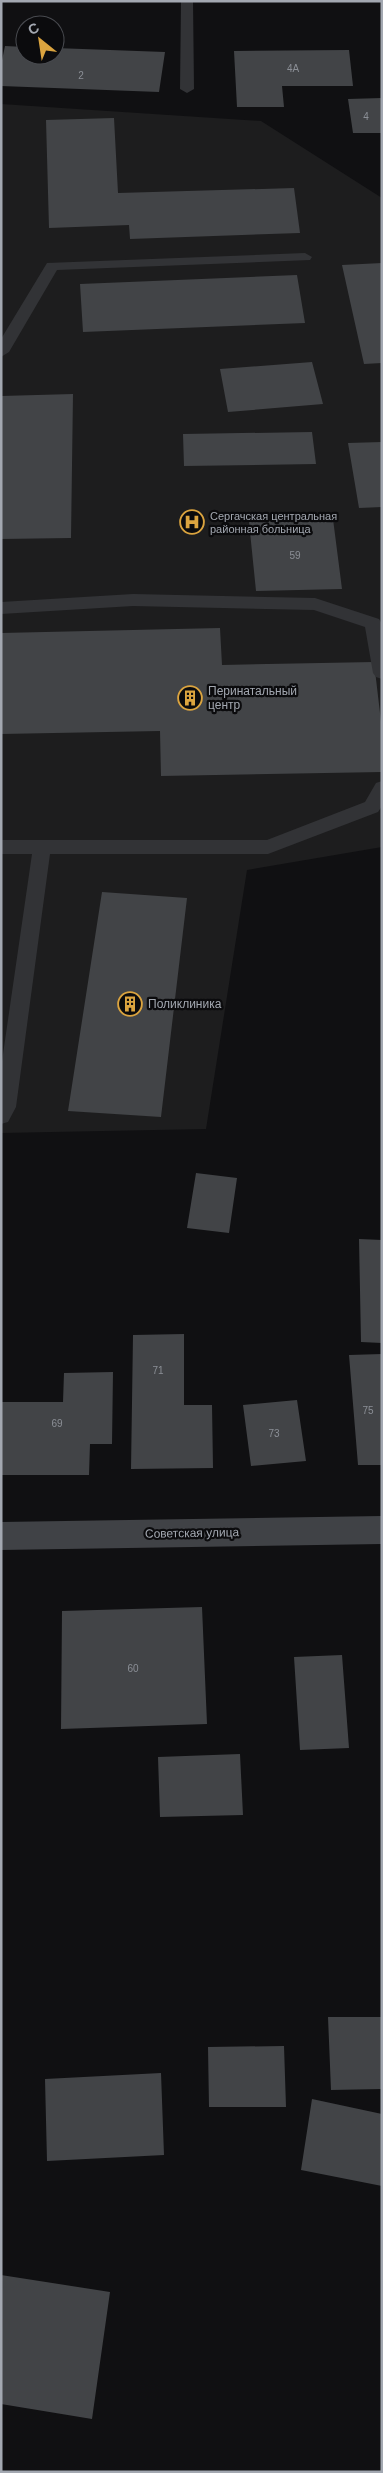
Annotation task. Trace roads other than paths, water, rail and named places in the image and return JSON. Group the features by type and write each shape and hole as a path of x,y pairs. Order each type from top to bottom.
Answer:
{"main road":[{"name":"Советская улица","path":"1,1536 382,1530"}],"lane":[{"path":"187,1 187,89"},
{"path":"1,352 52,266 305,257"},
{"path":"1,608 133,600 315,604 373,623 382,674"},
{"path":"1,847 268,847 372,807 382,788"},
{"path":"1,1116 6,1107 42,846"}],"place":[{"name":"Сергачская центральная районная больница","path":"192,522"},
{"name":"Перинатальный центр","path":"190,698"},
{"name":"Поликлиника","path":"130,1004"}]}
